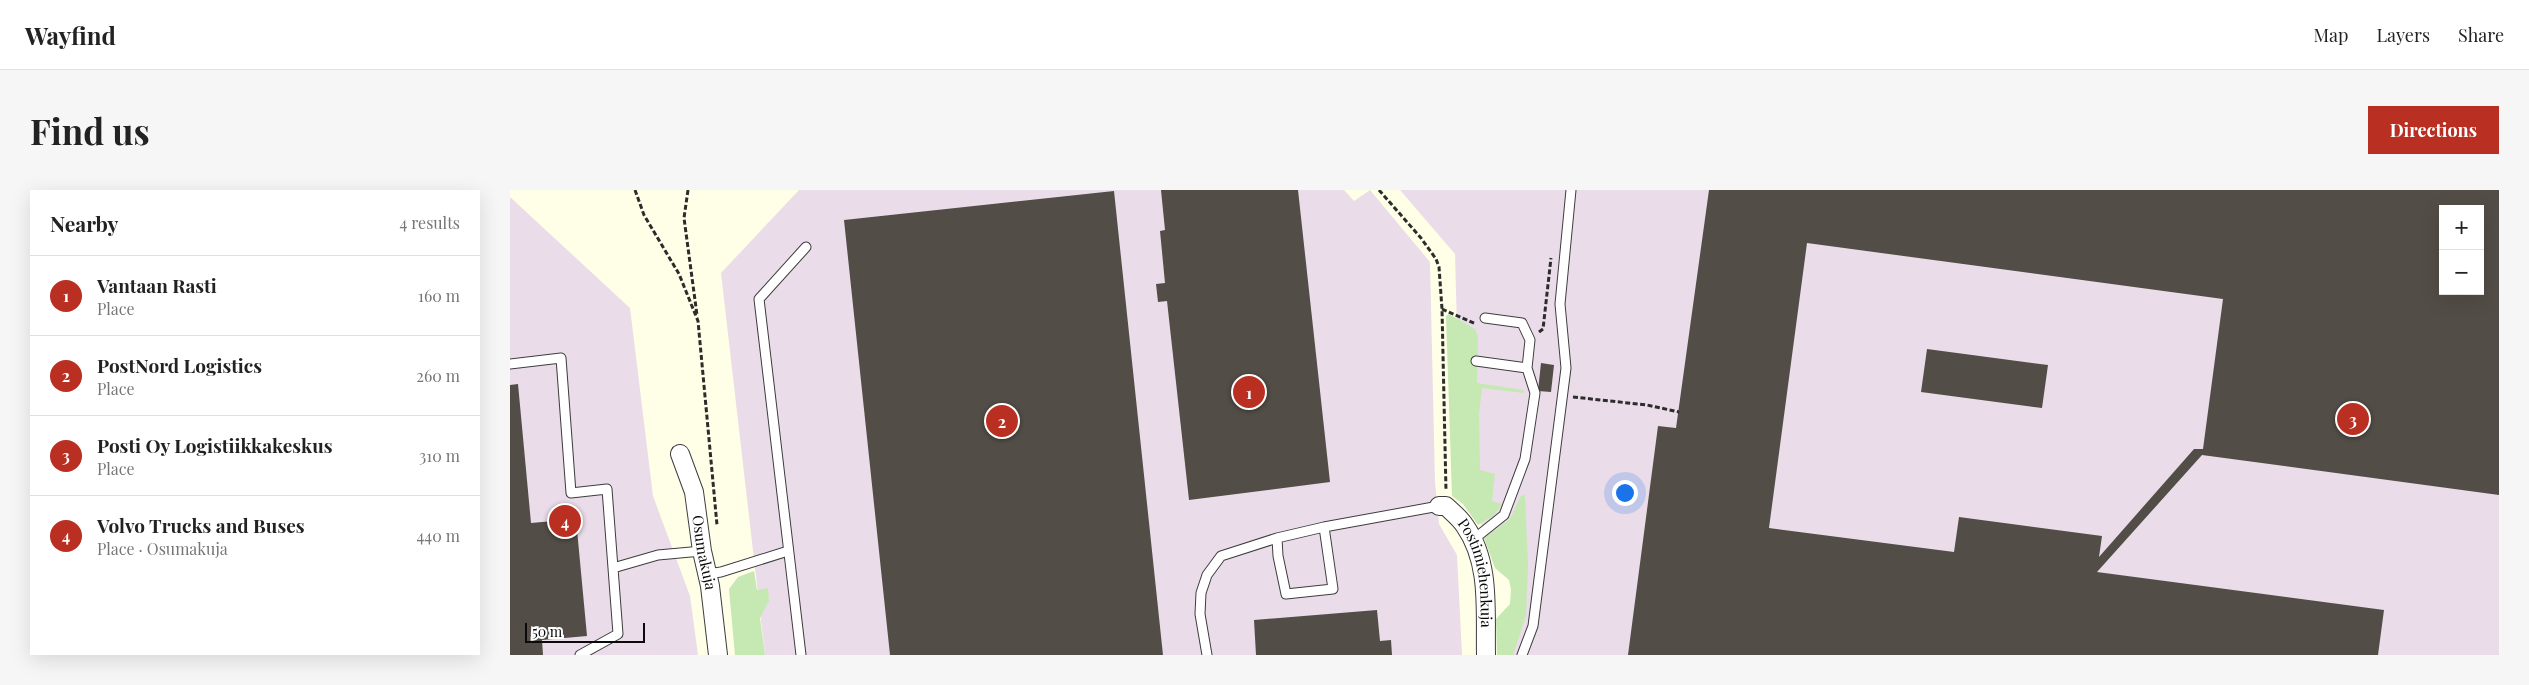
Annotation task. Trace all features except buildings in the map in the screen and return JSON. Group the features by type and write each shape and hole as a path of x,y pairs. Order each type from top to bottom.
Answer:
{"street":[{"name":"Osumakuja","path":"680,454 694,492 702,551 708,574 718,655"},
{"name":"Postimiehenkuja","path":"1442,506 1464,524 1474,539 1482,562 1486,655"}],"lane":[{"path":"1522,655 1533,626 1566,368 1560,304 1571,190"},
{"path":"801,655 759,299 806,247"},
{"path":"1474,539 1504,515 1525,459 1534,393 1528,368 1530,340 1522,323 1485,318"},
{"path":"510,364 561,358 571,492 607,488 618,634 580,655"},
{"path":"1476,361 1528,368"},
{"path":"1207,655 1200,614 1200,593 1207,575 1221,556 1277,538 1324,527 1442,506"},
{"path":"1277,538 1278,556 1286,594 1333,589 1324,527"},
{"path":"613,568 658,555 702,551"},
{"path":"708,574 721,572 788,551"}],"path":[{"path":"635,190 644,214 679,274 698,321"},
{"path":"688,190 684,218 698,321 717,531"},
{"path":"1379,190 1436,258 1441,282 1442,506"},
{"path":"1530,340 1542,329 1551,254"},
{"path":"1442,309 1475,325 1485,318"},
{"path":"1575,397 1647,405 1678,412"}],"shaded area":[{"path":"799,190 1344,190 1354,201 1370,190 1430,262 1435,482 1439,524 1457,555 1462,655 765,655 721,273"},
{"path":"1400,190 2499,190 2499,655 1505,655 1517,614 1515,577 1502,569 1461,481 1455,254"},
{"path":"510,197 630,308 653,496 690,596 698,655 510,655"}],"green space":[{"path":"1449,314 1475,329 1478,336 1477,383 1524,390 1524,393 1482,388 1479,414 1480,470 1495,474 1492,501 1502,504 1494,515 1478,525 1463,504 1452,496 1446,316"},
{"path":"1525,495 1528,565 1526,616 1513,655 1497,655 1496,619 1510,604 1511,589 1509,580 1495,568 1484,538 1510,519 1521,496"},
{"path":"754,571 757,590 768,588 769,601 760,618 765,655 735,655 729,589 738,577"}],"place":[{"name":"Vantaan Rasti","path":"1249,392"},
{"name":"Posti Oy Logistiikkakeskus","path":"2353,419"},
{"name":"PostNord Logistics","path":"1002,421"},
{"name":"Volvo Trucks and Buses","path":"565,521"}]}
